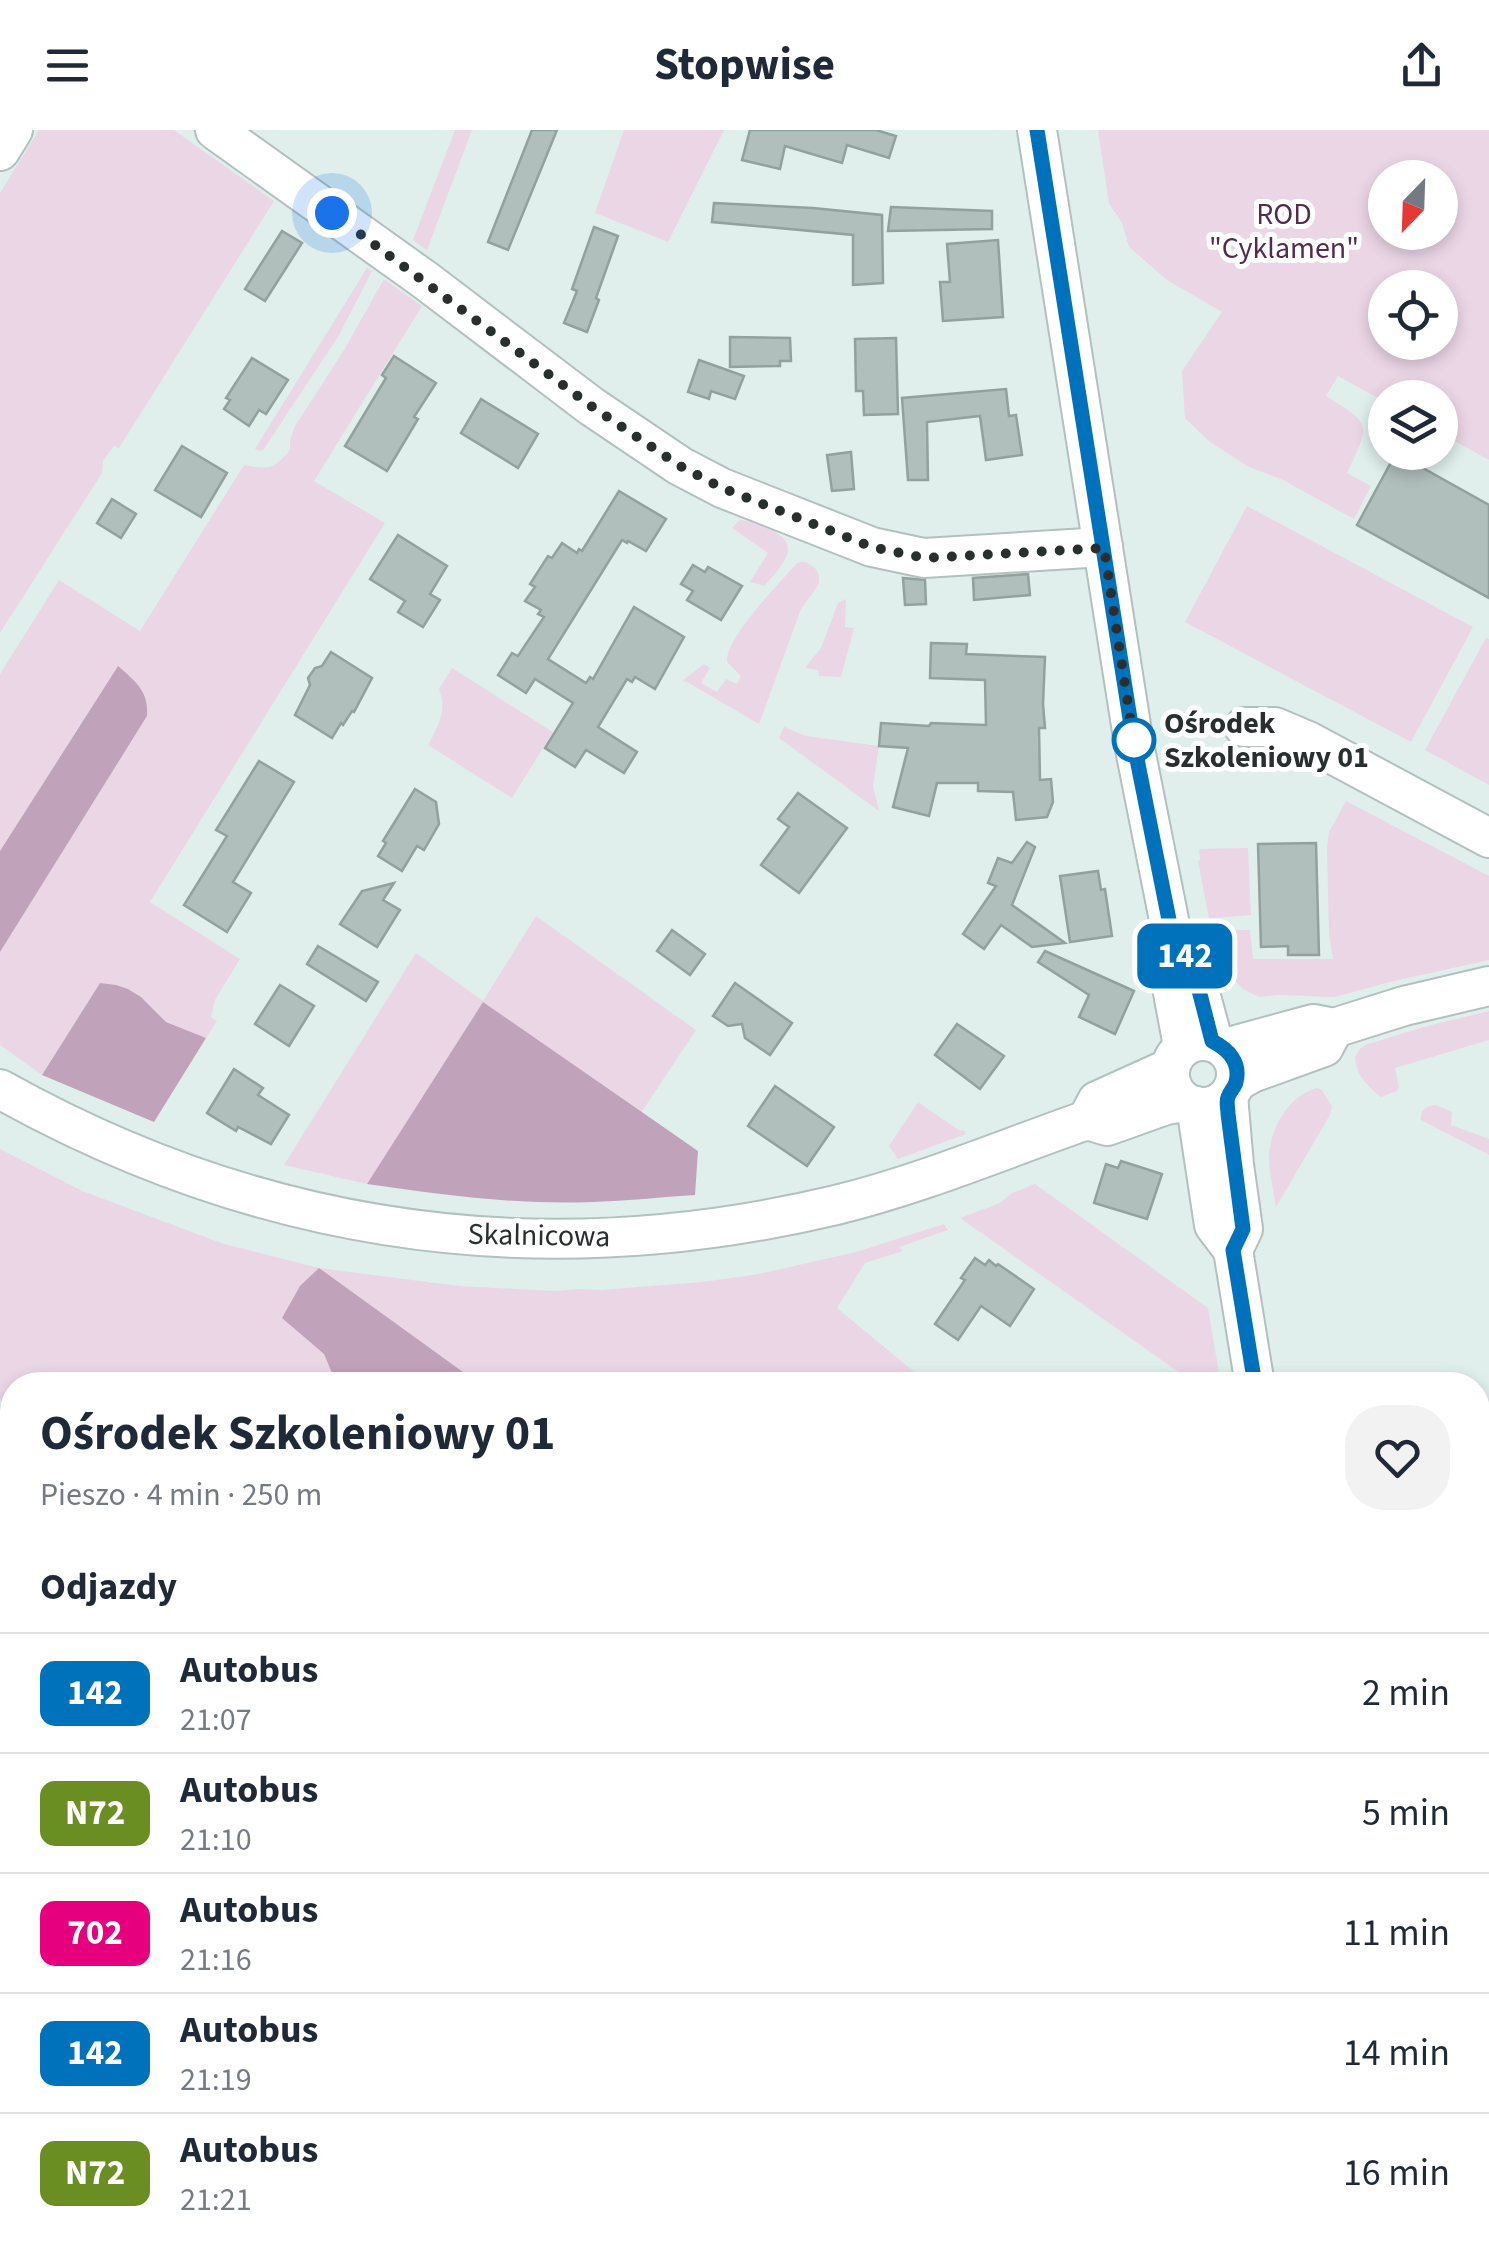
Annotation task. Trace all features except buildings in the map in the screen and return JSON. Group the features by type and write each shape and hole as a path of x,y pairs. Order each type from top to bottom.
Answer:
{"street":[{"path":"0,151 13,130"},
{"path":"216,130 391,255 591,406 680,466 722,488 872,547 924,558 1104,548"},
{"path":"1037,130 1140,777 1174,945 1192,963 1205,1074 1214,1225 1233,1250 1253,1372"},
{"path":"1244,727 1275,727 1308,740 1489,838"},
{"name":"Skalnicowa","path":"0,1089 128,1152 270,1200 382,1226 442,1233 524,1239 608,1238 726,1228 838,1204 914,1182 1087,1120 1097,1101 1205,1074 1312,1024 1334,1028 1489,986"}],"green space":[{"path":"39,130 174,130 274,201 119,448 114,446 103,461 102,473 0,633 0,193"},
{"path":"455,130 472,130 427,250 413,240"},
{"path":"624,130 724,130 668,242 595,213"},
{"name":"ROD \"Cyklamen\"","path":"1098,130 1489,130 1489,460 1458,443 1458,380 1368,380 1368,393 1338,376 1326,396 1353,414 1363,427 1360,445 1347,473 1371,486 1354,519 1281,479 1249,467 1210,442 1185,418 1182,371 1222,312 1167,280 1129,247 1122,223 1109,204"},
{"path":"367,268 372,271 339,335 264,449 255,449"},
{"path":"384,279 422,306 314,481 385,523 150,902 240,959 215,1000 211,1017 217,1021 206,1038 166,1022 128,989 100,983 42,1075 0,1045 0,952 147,716 117,667 0,851 0,674 59,580 140,631 244,465 270,466 290,450 295,426"},
{"path":"1247,506 1473,627 1411,742 1185,622"},
{"path":"740,520 771,530 787,543 786,557 765,586 750,582 768,553 732,528"},
{"path":"800,562 815,568 819,584 801,609 759,724 682,681 704,664 710,668 701,683 717,692 726,679 737,684 741,676 727,662 735,639 766,597"},
{"path":"846,599 845,627 854,628 841,677 819,676 818,670 805,668 821,648 838,603"},
{"path":"1486,638 1489,639 1489,785 1425,750"},
{"path":"452,668 553,732 512,798 428,745 442,711 439,689"},
{"path":"784,727 806,736 879,746 873,786 879,811 779,738"},
{"path":"1346,801 1489,876 1489,960 1335,997 1259,997 1232,978 1209,919 1199,849 1248,848 1251,915 1215,918 1219,930 1250,930 1253,959 1333,959 1327,847 1329,832"},
{"path":"536,916 696,1030 641,1113 483,1002 367,1184 284,1165 416,953 483,1001"},
{"path":"1489,1011 1489,1040 1395,1068 1397,1091 1381,1097 1360,1075 1355,1057 1365,1045"},
{"path":"1317,1088 1332,1106 1330,1115 1276,1207 1269,1164 1273,1136 1290,1106"},
{"path":"918,1102 966,1134 898,1159 889,1146"},
{"path":"1436,1105 1452,1112 1451,1125 1489,1139 1489,1155 1421,1120 1424,1109"},
{"path":"0,1149 85,1192 224,1244 319,1268 459,1286 555,1291 702,1282 759,1274 856,1252 944,1224 948,1230 865,1263 837,1308 914,1372 463,1372 319,1269 283,1318 324,1354 332,1372 0,1372"},
{"path":"1035,1184 1208,1308 1219,1372 1179,1372 960,1218 1000,1203 1012,1193"}],"shaded area":[{"path":"118,666 143,693 147,716 0,952 0,851"},
{"path":"100,983 128,989 166,1022 206,1038 154,1122 42,1075"},
{"path":"483,1002 698,1151 695,1195 536,1202 367,1184"},
{"path":"319,1268 463,1372 332,1372 324,1354 282,1318 300,1286"}],"bus line":[{"name":"142","path":"1037,130 1134,744 1174,945 1192,963 1212,1041 1225,1048 1236,1068 1236,1082 1228,1096 1228,1114 1243,1229 1233,1250 1252,1372"}],"place":[{"name":"Ośrodek Szkoleniowy 01","path":"1134,740"}],"route":[{"path":"332,213 591,406 680,466 722,488 872,547 924,558 1104,548 1134,744 1134,740"}]}
